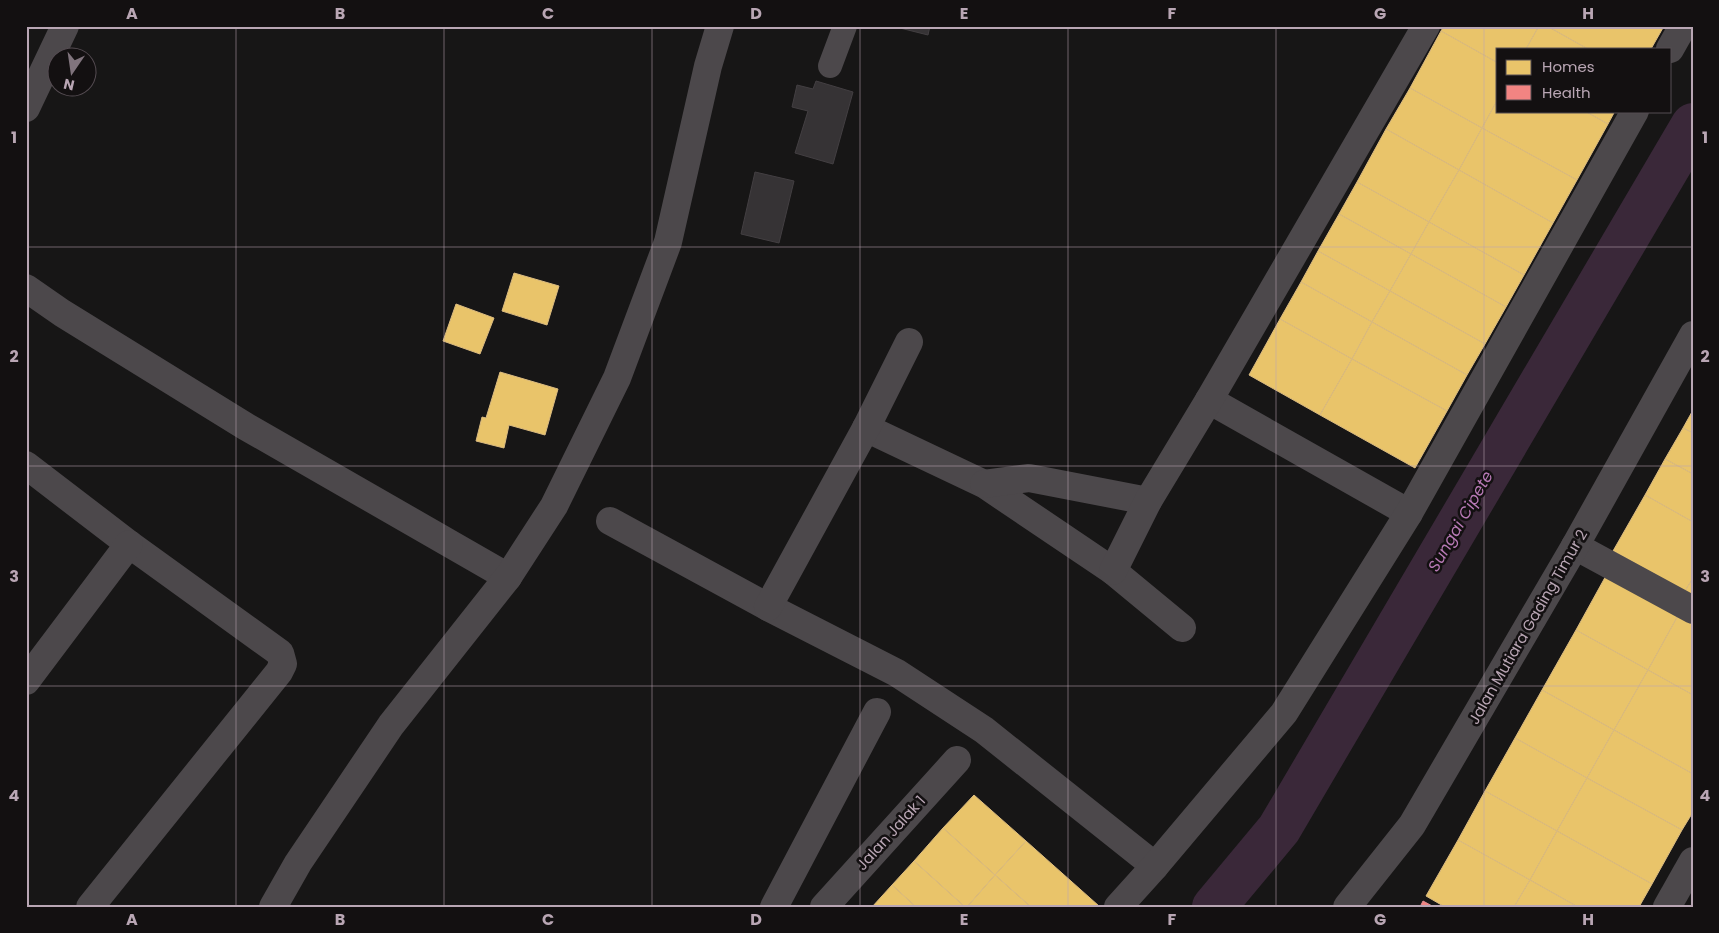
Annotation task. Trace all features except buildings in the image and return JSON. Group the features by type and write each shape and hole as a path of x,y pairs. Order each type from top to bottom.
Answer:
{"street":[{"path":"26,108 65,26"},
{"path":"273,907 298,863 390,725 508,577 554,506 617,378 668,242 708,66 720,26"},
{"path":"1671,48 1682,26"},
{"path":"1113,571 1148,501 1209,400 1424,27"},
{"path":"1118,907 1284,713 1409,514 1634,112"},
{"path":"26,288 62,313 245,426 508,577"},
{"name":"Jalan Mutiara Gading Timur 2","path":"1347,907 1412,825 1575,546 1693,335"},
{"path":"768,607 866,428 909,342"},
{"path":"1209,400 1409,514"},
{"path":"866,428 984,484 1113,571 1182,628"},
{"path":"26,465 129,544 280,653 282,664 279,672 90,907"},
{"path":"984,484 1029,478 1148,501"},
{"path":"610,521 768,607 896,673 984,730 1155,866"},
{"path":"26,681 129,544"},
{"path":"1575,546 1693,610"},
{"path":"774,907 877,712"},
{"name":"Jalan Jalak 1","path":"824,907 958,760"},
{"path":"1677,904 1693,861"}],"lane":[{"path":"830,66 845,26"}],"waterway":[{"name":"Sungai Cipete","path":"1214,907 1279,829 1693,125"}]}
